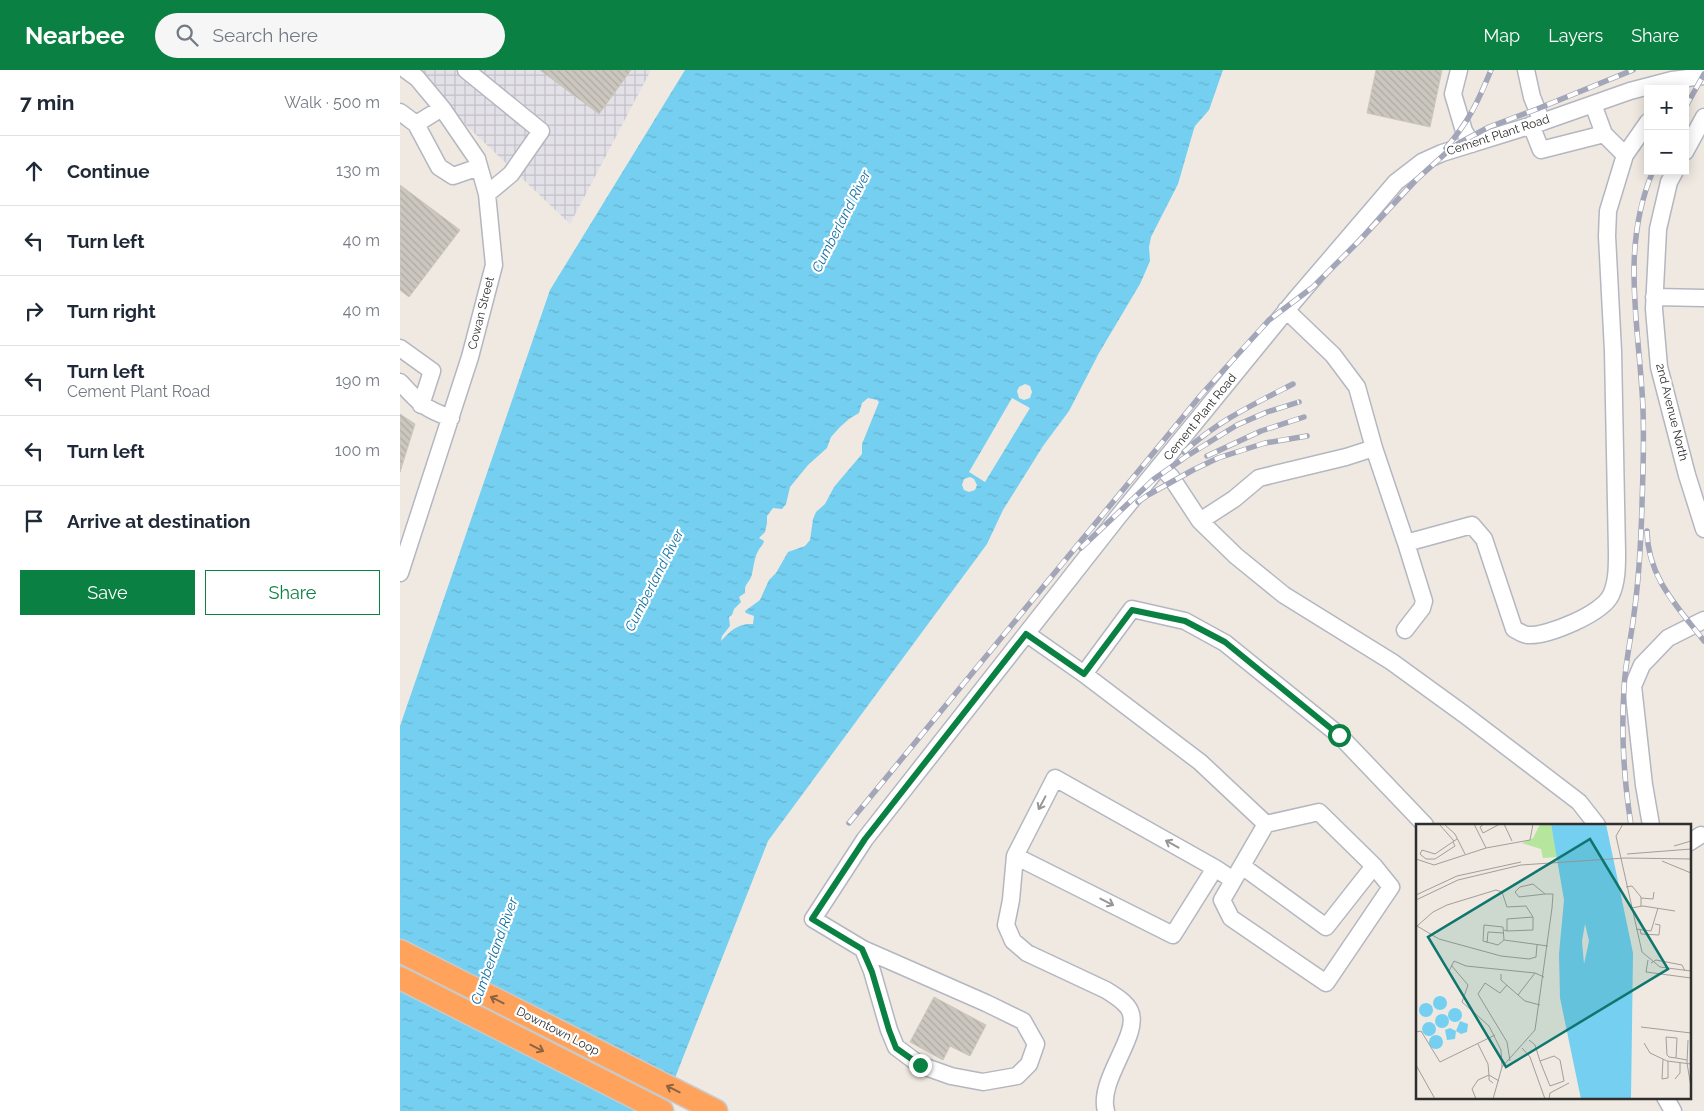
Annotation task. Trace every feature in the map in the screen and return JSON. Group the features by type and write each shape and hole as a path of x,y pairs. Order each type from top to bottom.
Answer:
{"highway":[{"name":"Downtown Loop","path":"400,951 716,1111"},
{"name":"Downtown Loop","path":"400,978 662,1111"}],"street":[{"path":"466,70 542,131 511,174 487,194"},
{"path":"1459,70 1453,94 1464,131 1472,144"},
{"path":"1526,70 1541,150 1604,134"},
{"name":"Cowan Street","path":"401,567 470,357 494,265 487,194 476,159 442,108 415,73"},
{"name":"Cement Plant Road","path":"1659,85 1672,80 1704,76"},
{"name":"Cement Plant Road","path":"862,949 812,919 865,839 1026,634 1286,310 1396,182 1422,162 1442,153 1536,124 1630,91 1644,88"},
{"path":"1593,104 1604,134 1626,155"},
{"path":"416,124 442,108"},
{"path":"400,112 416,124 439,168 453,176 479,167"},
{"path":"1689,145 1704,117"},
{"path":"1406,542 1472,525 1484,540 1514,629 1527,635 1550,632 1588,615 1604,604 1610,596 1615,581 1617,553 1614,350 1607,236 1608,210 1626,155 1644,128"},
{"name":"2nd Avenue North","path":"1673,175 1669,182 1658,229 1654,308 1659,367 1687,475 1704,529"},
{"path":"1654,296 1704,298"},
{"path":"1286,310 1332,355 1357,387 1374,448 1424,601 1422,608 1405,630"},
{"path":"400,348 432,371 421,405"},
{"path":"400,382 421,405 437,414 451,418"},
{"path":"1200,521 1234,500 1259,478 1346,457 1374,448"},
{"path":"1160,466 1171,477 1200,521 1236,556 1284,595 1392,662 1465,715 1579,802 1596,824"},
{"path":"1084,674 1132,610 1185,621 1225,642 1339,735 1424,824"},
{"path":"1651,824 1644,785 1633,686 1642,665 1668,638 1704,620"},
{"path":"1026,634 1084,674 1200,762 1266,824"},
{"path":"1106,1111 1104,1094 1132,1024 1130,1010 1117,997 1106,990 1027,953 1013,941 1006,925 1011,900 1015,856 1055,778 1215,868 1238,873 1326,927 1374,866"},
{"path":"1319,812 1374,866 1391,887 1326,983 1231,918 1222,900 1266,824 1319,812"},
{"path":"1015,856 1173,935 1215,868"},
{"path":"862,949 1023,1021 1036,1044 1029,1064 1017,1076 984,1082 951,1076 920,1065 896,1048 872,972 862,949"},
{"path":"1666,1098 1673,1111"}],"shaded area":[{"path":"408,70 651,70 570,224"}],"water":[{"name":"Cumberland River","path":"685,70 1223,70 1209,110 1195,126 1178,184 1151,237 1149,247 1150,261 1140,284 1099,353 1069,411 1043,446 1003,510 987,544 768,841 662,1111 400,1111 400,726 550,290","holes":["1025,384 1030,386 1032,392 1030,398 1024,400 1019,398 1017,391 1019,387","868,398 879,402 862,444 862,454 834,487 825,504 816,512 810,540 805,546 788,552 776,573 769,580 760,600 745,611 754,616 753,624 735,628 721,641 722,636 730,626 729,617 741,602 739,597 745,593 745,587 751,577 754,562 764,541 759,538 765,532 767,516 773,508 782,509 786,504 790,487 808,465 827,448 831,437 840,427 859,413 862,403","1012,398 1030,408 985,482 969,472","970,477 974,479 977,485 975,490 969,492 964,490 962,485 964,479"]}],"building":[{"path":"540,70 631,70 599,114"},
{"path":"1376,70 1442,70 1430,127 1367,113"},
{"path":"400,185 460,230 409,297 400,290"},
{"path":"400,414 415,424 400,472"},
{"path":"934,997 986,1025 970,1056 950,1046 943,1060 910,1042"}],"railway":[{"path":"1446,148 1472,111 1491,70"},
{"path":"849,823 1201,395 1269,320 1313,287 1416,180 1459,143 1489,127 1633,70"},
{"path":"1689,101 1704,74"},
{"path":"1631,824 1624,757 1623,706 1638,573 1644,448 1643,405 1634,280 1638,225 1643,198 1652,175"},
{"path":"1184,452 1222,423 1293,384"},
{"path":"1081,548 1154,479 1187,456 1237,425 1267,412 1299,402"},
{"path":"1207,456 1261,431 1304,417"},
{"path":"1138,502 1193,470 1218,458 1265,443 1307,436"},
{"path":"1647,531 1649,548 1658,577 1674,603 1704,641"}],"route":[{"path":"920,1065 896,1048 872,972 862,949 812,919 865,839 1026,634 1084,674 1132,610 1185,621 1225,642 1339,735"}]}
